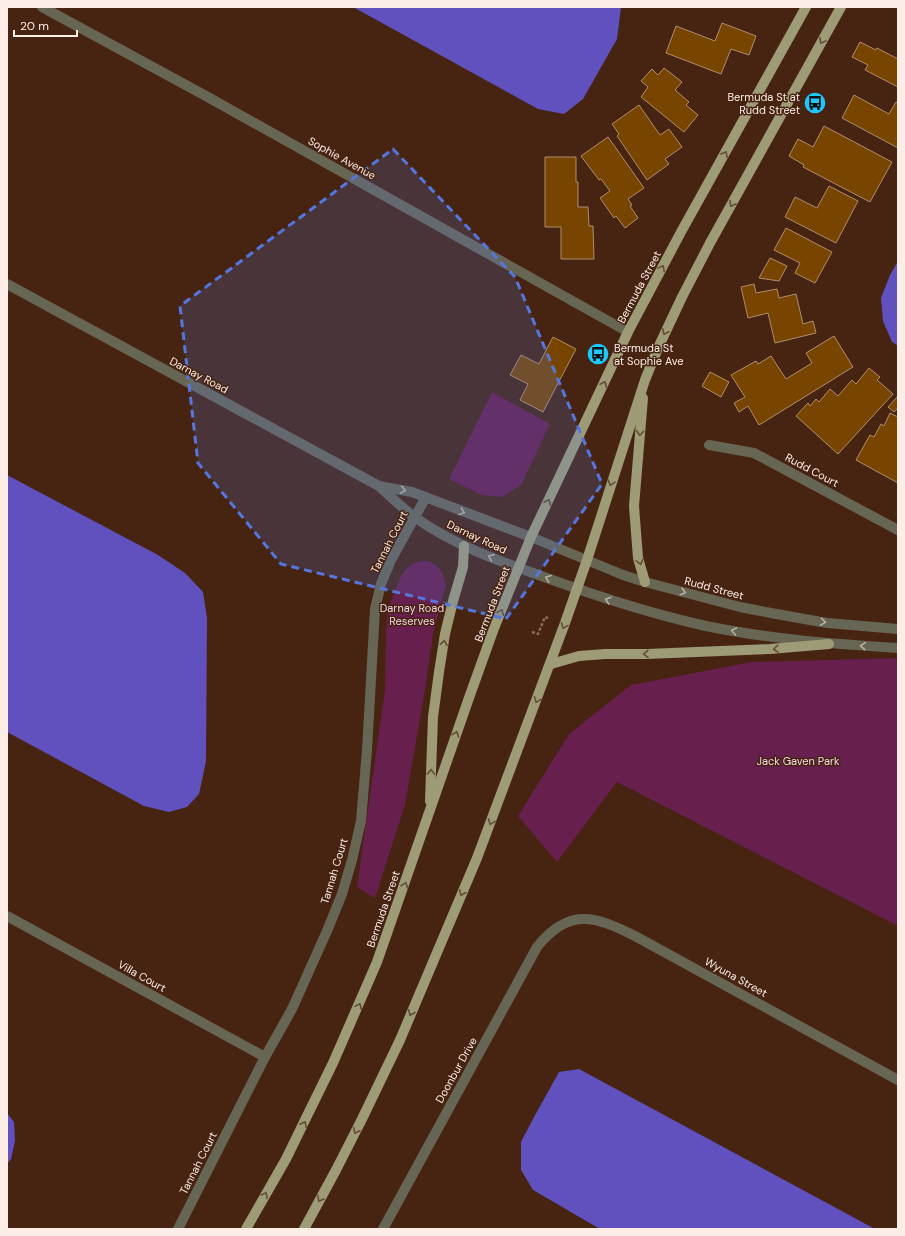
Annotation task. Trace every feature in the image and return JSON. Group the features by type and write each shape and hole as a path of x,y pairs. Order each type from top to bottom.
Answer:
{"main road":[{"name":"Bermuda Street","path":"246,1229 286,1159 359,1006 390,929 429,811 491,638 531,537 628,332 806,7"},
{"path":"304,1229 362,1119 400,1040 477,858 551,664 587,560 645,380 658,348 710,243 841,7"},
{"path":"645,380 634,506 638,558 645,582"},
{"path":"429,811 433,717 445,634 463,567 464,546"},
{"path":"551,664 579,656 605,654 762,650 829,644"}],"street":[{"name":"Sophie Avenue","path":"42,7 213,100 628,332"},
{"name":"Darnay Road","path":"7,284 379,486 414,517 448,538 518,568 577,589"},
{"name":"Rudd Court","path":"709,445 754,453 898,530"},
{"name":"Darnay Road","path":"379,486 412,492 531,537"},
{"name":"Tannah Court","path":"178,1229 265,1057 292,1009 342,894 352,860 361,820 367,750 375,609 381,584 391,560 426,497"},
{"name":"Rudd Street","path":"531,537 624,575 740,608 827,623 898,629"},
{"path":"577,589 640,609 706,626 751,634 829,644 898,648"},
{"name":"Villa Court","path":"7,916 265,1057"},
{"name":"Wyuna Street","path":"557,928 569,921 582,919 595,920 612,925 635,936 898,1080"},
{"name":"Doonbur Drive","path":"382,1229 537,947 546,936 557,928"}],"path":[{"path":"532,632 538,634 545,617 550,619"}],"highlighted area":[{"path":"393,149 515,277 602,484 506,619 281,564 198,463 180,306"}],"green space":[{"path":"492,392 550,424 521,485 502,497 482,495 449,479"},
{"name":"Darnay Road Reserves","path":"429,561 437,566 442,572 446,584 433,634 405,805 375,898 357,887 385,689 388,609 399,580 406,569 414,563"},
{"name":"Jack Gaven Park","path":"898,658 898,926 617,782 557,862 518,816 569,734 631,685 752,662"}],"shaded area":[{"path":"353,7 621,7 617,39 583,99 564,114 538,109"},
{"path":"898,261 898,346 892,342 883,321 881,298 890,275"},
{"path":"7,475 158,555 185,573 203,592 207,618 206,761 199,794 187,807 169,812 144,806 7,732"},
{"path":"579,1069 875,1229 600,1229 533,1190 521,1170 521,1142 559,1072"},
{"path":"7,1113 14,1122 15,1141 11,1159 7,1164"}],"building":[{"path":"722,23 756,36 749,55 731,49 721,74 666,53 676,26 715,41"},
{"path":"860,42 876,50 877,48 898,59 898,87 865,70 868,65 852,57"},
{"path":"664,68 682,82 675,90 689,102 686,105 698,115 684,132 641,97 648,87 641,81 652,69 658,75"},
{"path":"854,95 889,114 896,102 898,103 898,148 842,118"},
{"path":"639,105 660,135 669,129 682,147 665,159 669,164 647,180 617,136 619,134 612,124"},
{"path":"824,126 892,162 870,202 803,167 804,165 789,156 798,139 813,147"},
{"path":"608,137 644,188 628,199 632,205 630,206 638,218 625,228 616,216 614,218 600,198 610,191 601,179 599,180 581,156"},
{"path":"545,157 576,157 578,207 588,207 589,226 593,226 594,259 561,259 561,227 545,227"},
{"path":"829,186 858,201 836,243 785,217 795,197 817,208"},
{"path":"786,228 832,252 815,283 795,273 800,263 774,250"},
{"path":"770,258 787,266 779,281 759,278"},
{"path":"754,284 756,293 777,289 779,298 796,294 803,324 813,321 816,333 775,343 768,313 748,318 741,287"},
{"path":"834,336 853,367 759,425 748,406 739,412 734,403 745,397 731,375 756,361 758,364 771,356 786,379 812,363 806,353"},
{"path":"553,337 576,349 543,412 520,400 528,384 510,375 521,355 539,364"},
{"path":"869,368 880,377 877,380 893,394 838,454 796,416 808,403 810,406 816,399 819,402 830,389 838,396 852,380 856,384"},
{"path":"710,372 729,382 721,397 702,386"},
{"path":"898,396 898,408 894,412 888,407"},
{"path":"890,413 898,417 898,483 856,460 870,435 874,437 881,424 884,426"}],"place":[{"name":"Bermuda St at Rudd Street","path":"815,103"},
{"name":"Bermuda St at Sophie Ave","path":"598,354"}]}
